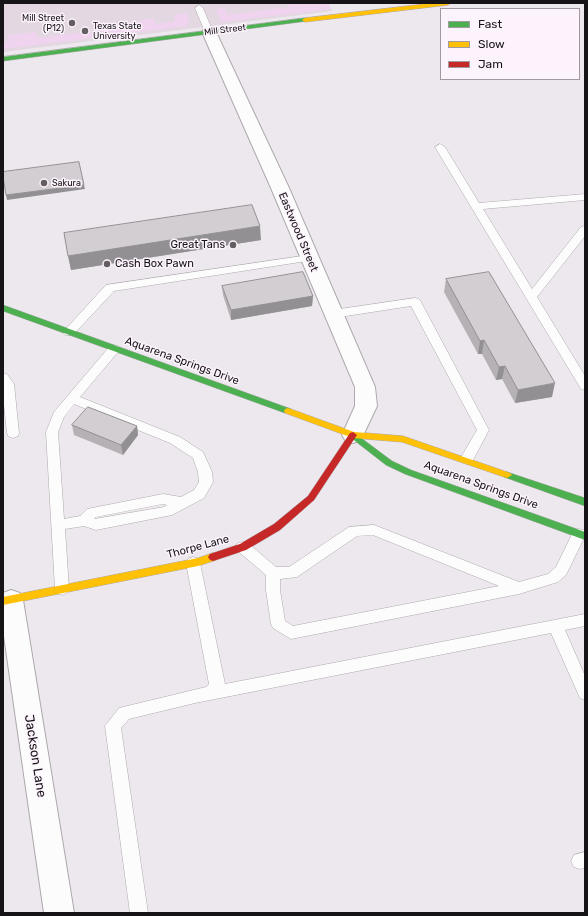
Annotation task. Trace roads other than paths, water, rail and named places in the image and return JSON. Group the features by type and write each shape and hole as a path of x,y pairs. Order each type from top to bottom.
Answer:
{"street":[{"name":"Mill Street","path":"3,59 448,3"},
{"name":"Eastwood Street","path":"209,32 280,188 365,387 366,406 353,436"},
{"name":"Aquarena Springs Drive","path":"5,312 69,332 353,436 389,463 408,472 582,535"},
{"name":"Aquarena Springs Drive","path":"353,436 403,438 585,502"},
{"name":"Thorpe Lane","path":"7,601 193,563 243,548 277,528 311,498 353,436"},
{"name":"Jackson Lane","path":"7,601 59,913"}],"lane":[{"path":"199,8 209,32"},
{"path":"440,147 585,386"},
{"path":"476,206 585,197"},
{"path":"531,297 585,229"},
{"path":"69,332 110,288 309,258"},
{"path":"334,314 415,302 483,430 467,460"},
{"path":"62,589 52,432 58,415 114,349"},
{"path":"3,377 8,384 13,433"},
{"path":"59,525 84,521 96,525 167,511 199,494 206,482 205,472 198,455 175,440 71,398"},
{"path":"243,548 273,573 292,572 354,531 374,530 519,588"},
{"path":"273,573 273,590 278,624 291,633 519,588 553,578 561,571 582,535"},
{"path":"193,563 217,679 217,686 211,692"},
{"path":"139,913 113,726 124,713 211,692 556,627 585,620"},
{"path":"556,627 585,693"}],"place":[{"name":"Mill Street (P12)","path":"72,23"},
{"name":"Texas State University","path":"85,31"},
{"name":"Sakura","path":"44,183"},
{"name":"Great Tans","path":"233,245"},
{"name":"Cash Box Pawn","path":"107,264"}]}
